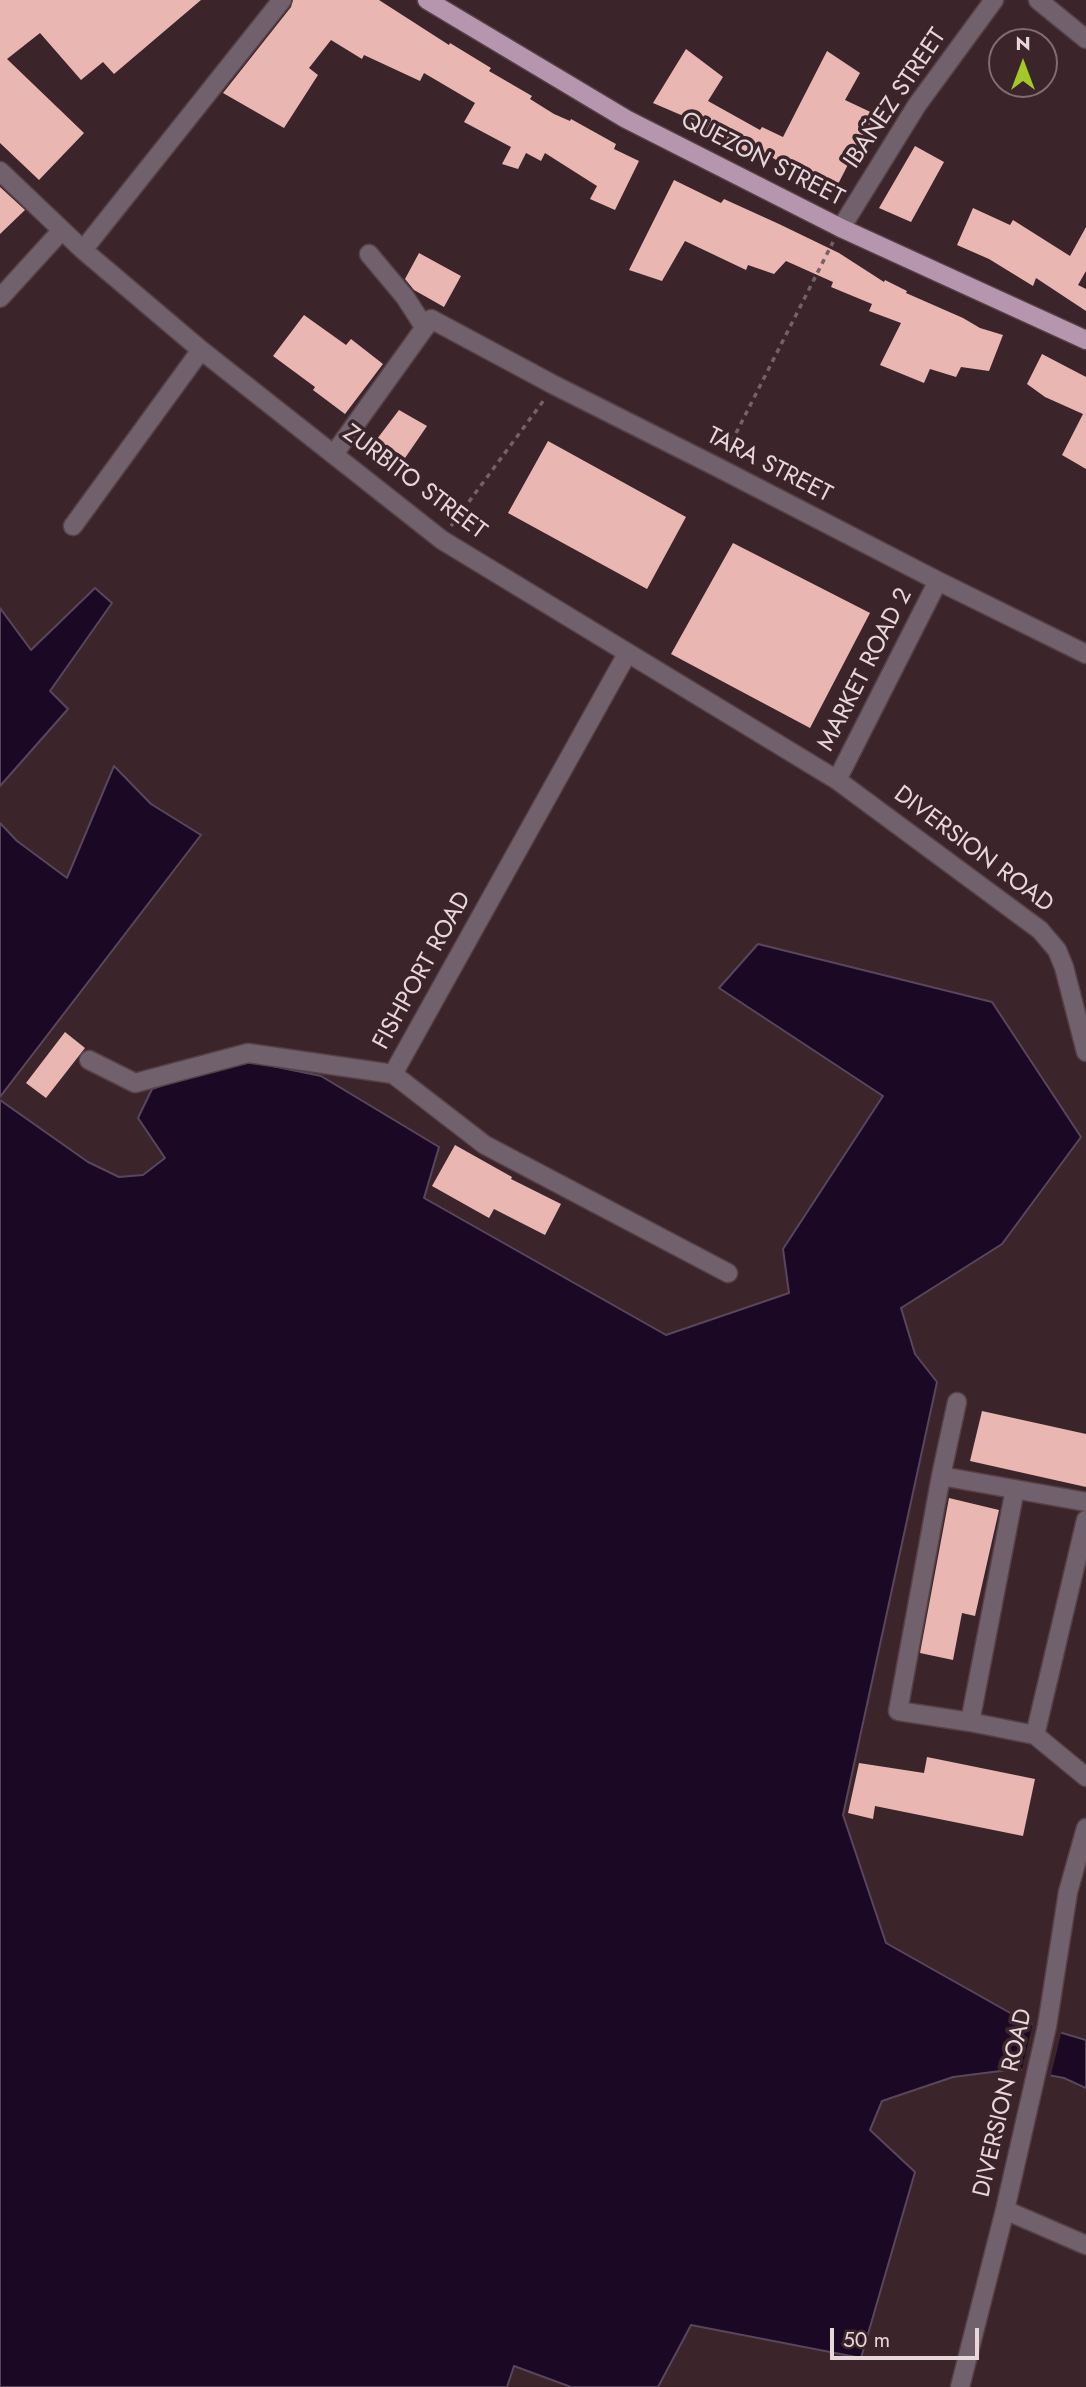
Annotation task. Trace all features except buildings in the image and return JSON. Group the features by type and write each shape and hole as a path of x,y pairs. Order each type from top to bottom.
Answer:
{"main road":[{"name":"QUEZON STREET","path":"427,0 626,119 841,228 1086,340"}],"street":[{"path":"83,250 282,0"},
{"name":"IBAÑEZ STREET","path":"841,228 917,105 994,0"},
{"path":"1038,0 1086,39"},
{"name":"ZURBITO STREET","path":"0,171 83,250 201,350 442,540 837,780"},
{"path":"0,298 62,230"},
{"path":"334,454 428,323 369,254"},
{"name":"TARA STREET","path":"428,323 1086,654"},
{"path":"73,526 201,350"},
{"name":"MARKET ROAD 2","path":"837,780 938,581"},
{"name":"FISHPORT ROAD","path":"89,1060 135,1083 248,1053 393,1074 628,654"},
{"name":"DIVERSION ROAD","path":"837,780 1028,920 1049,939 1064,967 1086,1052"},
{"path":"393,1074 485,1145 728,1273"},
{"path":"957,1402 898,1711 1035,1735 1086,1777"},
{"path":"941,1476 1086,1502"},
{"path":"970,1722 1015,1489"},
{"path":"1035,1735 1085,1527"},
{"name":"DIVERSION ROAD","path":"960,2387 1005,2210 1047,2026 1069,1892 1086,1828"},
{"path":"1005,2210 1086,2245"}],"path":[{"path":"719,468 841,228"},
{"path":"442,540 554,385"}],"shaded area":[{"path":"95,588 112,603 50,691 68,709 0,786 0,608 31,650"},
{"path":"114,766 151,804 201,835 0,1097 0,823 17,841 67,878"},
{"path":"758,944 992,1002 1081,1137 1002,1244 901,1308 915,1354 937,1382 843,1815 886,1943 1028,2023 1086,2040 1086,2088 1064,2078 1016,2069 953,2077 882,2101 870,2130 915,2172 861,2358 691,2325 658,2387 571,2387 514,2366 507,2387 0,2387 0,1100 88,1162 119,1177 143,1175 165,1158 138,1118 152,1089 238,1059 321,1076 439,1147 424,1198 666,1335 789,1293 783,1249 883,1096 719,988"}],"pier":[{"path":"1033,2022 1062,2030 1050,2079 1021,2073"}]}
